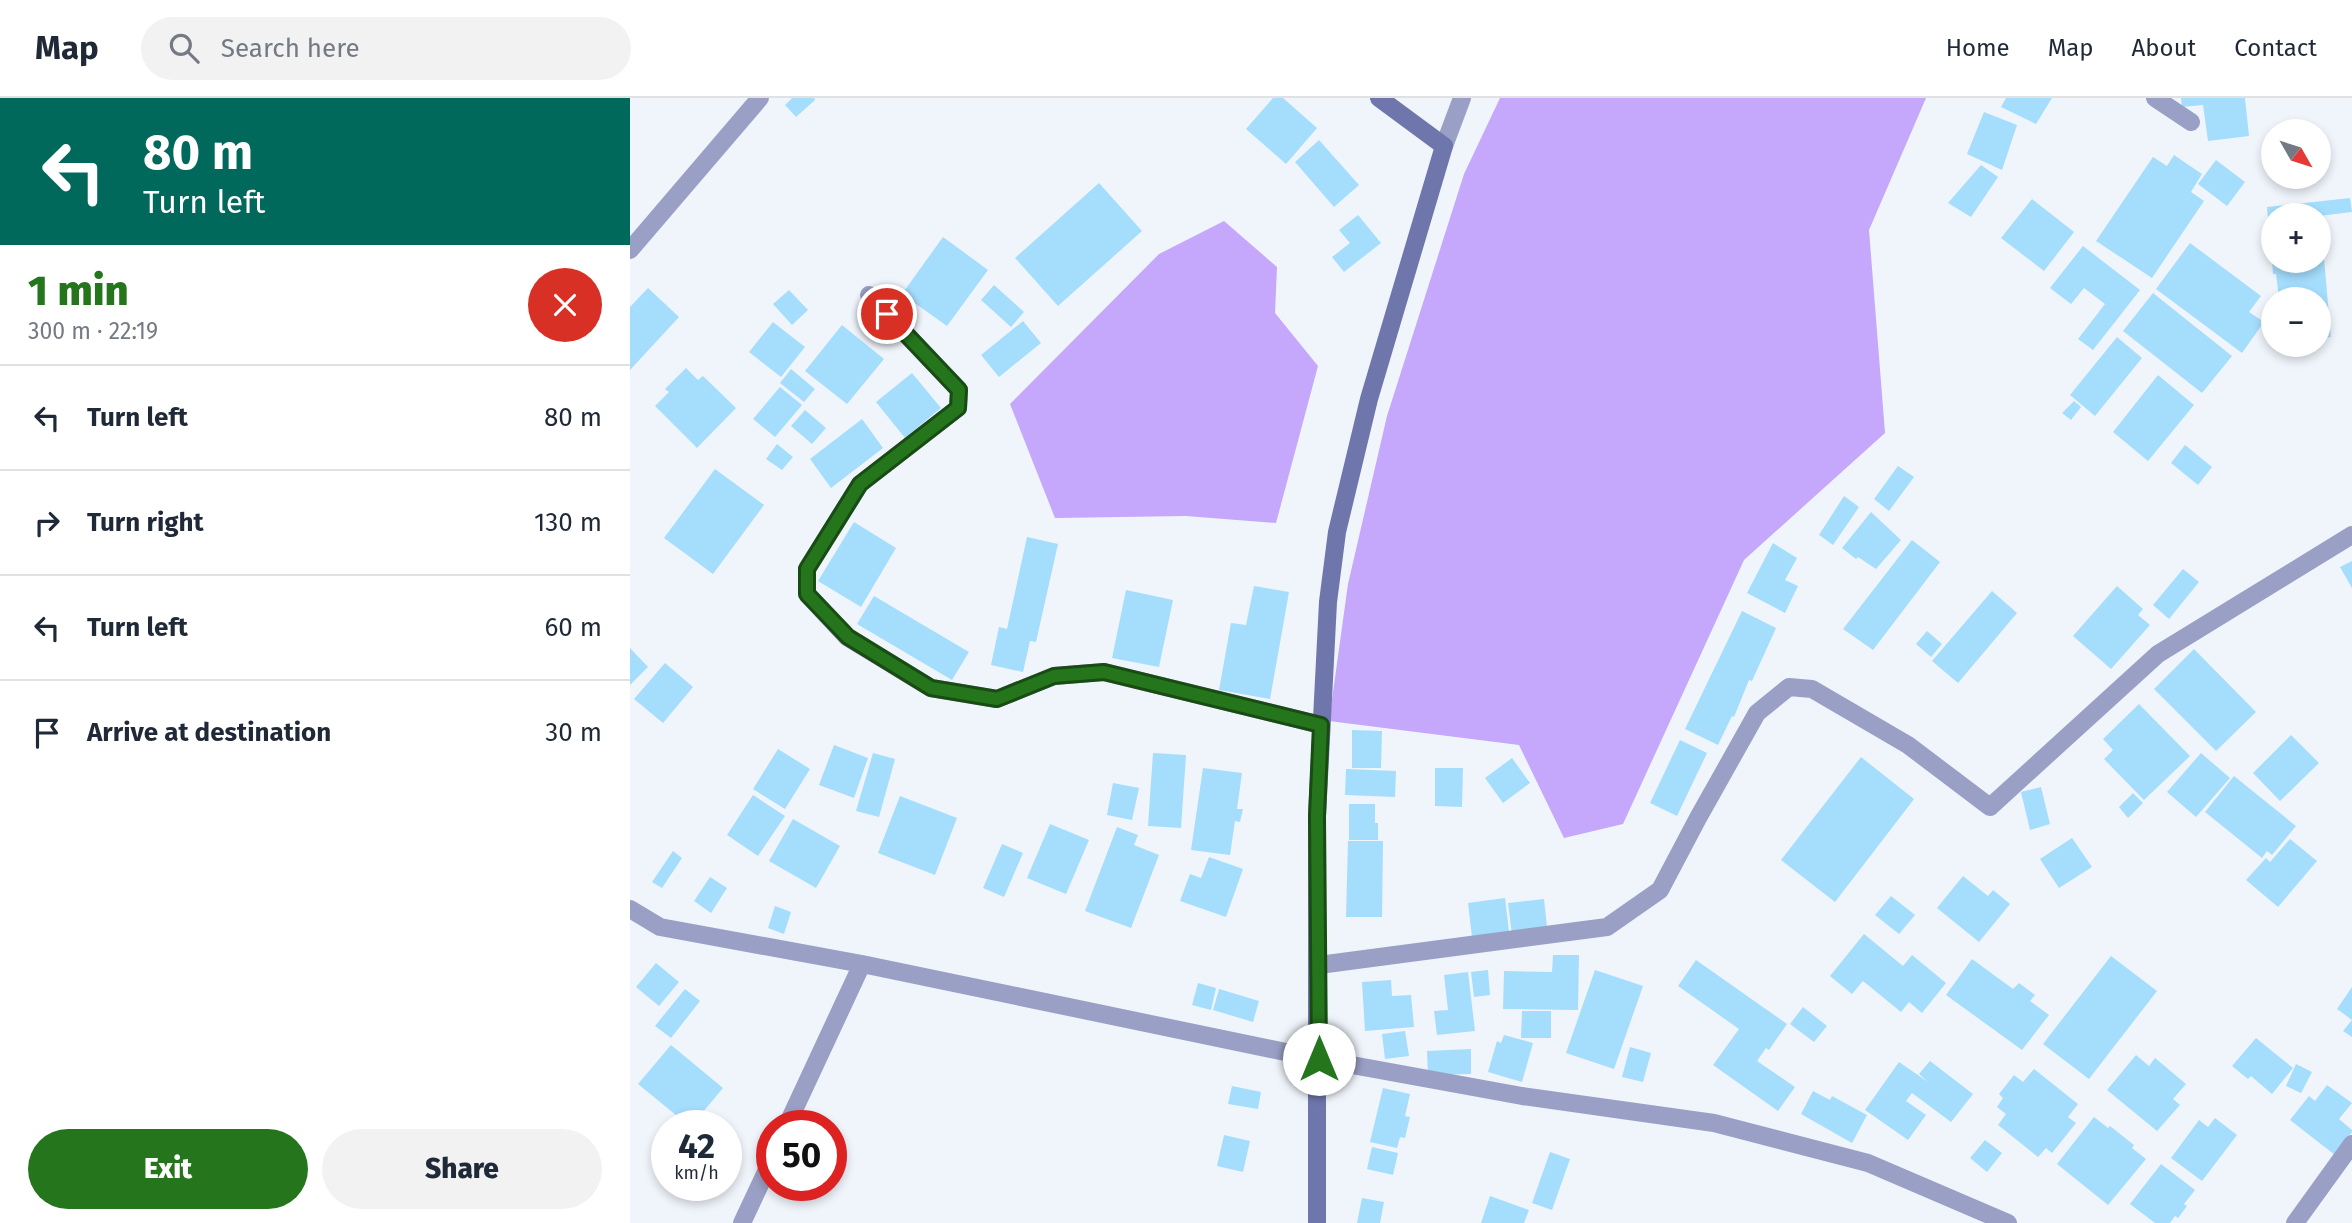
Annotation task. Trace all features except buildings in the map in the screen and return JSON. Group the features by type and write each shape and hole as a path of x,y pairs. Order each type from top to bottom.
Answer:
{"main road":[{"path":"1317,1223 1317,816 1328,602 1338,532 1369,399 1444,146 1379,98"}],"street":[{"path":"1444,146 1462,98"},
{"path":"2154,98 2191,122"},
{"path":"630,250 754,100"},
{"path":"869,295 959,390 959,399 958,408 860,484 807,569 807,594 848,637 931,688 997,699 1054,676 1104,672 1321,725"},
{"path":"1319,965 1607,927 1660,890 1757,713 1789,687 1812,690 1908,745 1990,807 2158,654 2352,535"},
{"path":"630,909 660,927 862,964 1319,1059 1522,1096 1714,1123 1868,1163 2008,1223"},
{"path":"794,1110 862,964"},
{"path":"2295,1223 2352,1144"},
{"path":"742,1223 756,1193"}],"shaded area":[{"path":"1500,98 1926,98 1869,230 1885,433 1744,560 1623,824 1564,838 1519,745 1329,721 1348,584 1387,416 1464,174"},
{"path":"1224,221 1277,267 1275,313 1318,366 1276,523 1186,516 1055,518 1010,404 1159,254"}],"route":[{"path":"887,314 959,390 958,408 860,484 807,569 807,594 848,637 931,688 997,699 1054,676 1104,672 1321,725 1317,816 1319,1059"}]}
